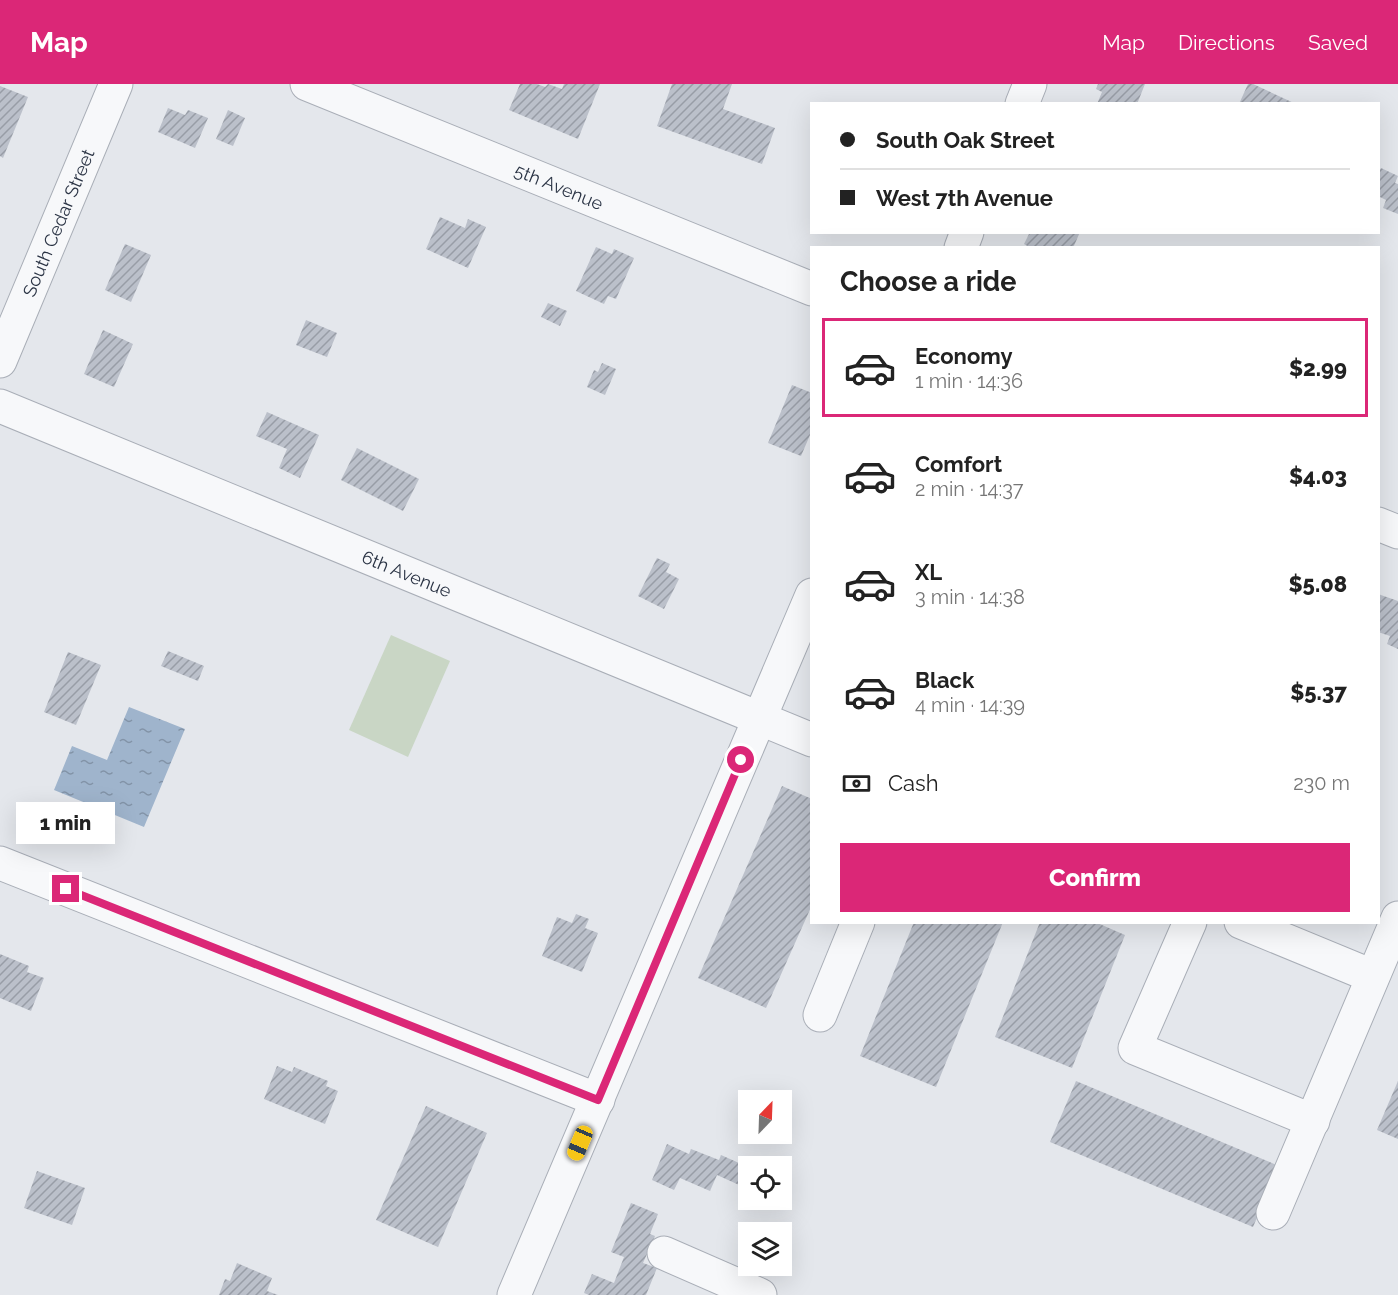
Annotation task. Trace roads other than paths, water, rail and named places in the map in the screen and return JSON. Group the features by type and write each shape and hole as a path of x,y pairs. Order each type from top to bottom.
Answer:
{"street":[{"name":"South Cedar Street","path":"0,361 116,84"},
{"name":"5th Avenue","path":"307,84 810,287"},
{"path":"1023,102 1030,84"},
{"name":"6th Avenue","path":"0,406 810,739"},
{"path":"1380,525 1398,532"},
{"path":"514,1295 810,600"},
{"path":"0,863 598,1100"},
{"path":"1273,1213 1398,918"},
{"path":"820,1015 857,924"},
{"path":"1189,924 1135,1048 1313,1121"},
{"path":"1246,924 1372,976"},
{"path":"664,1253 740,1291"}],"water":[{"path":"129,707 185,729 144,827 54,790 72,746 107,760"}]}
